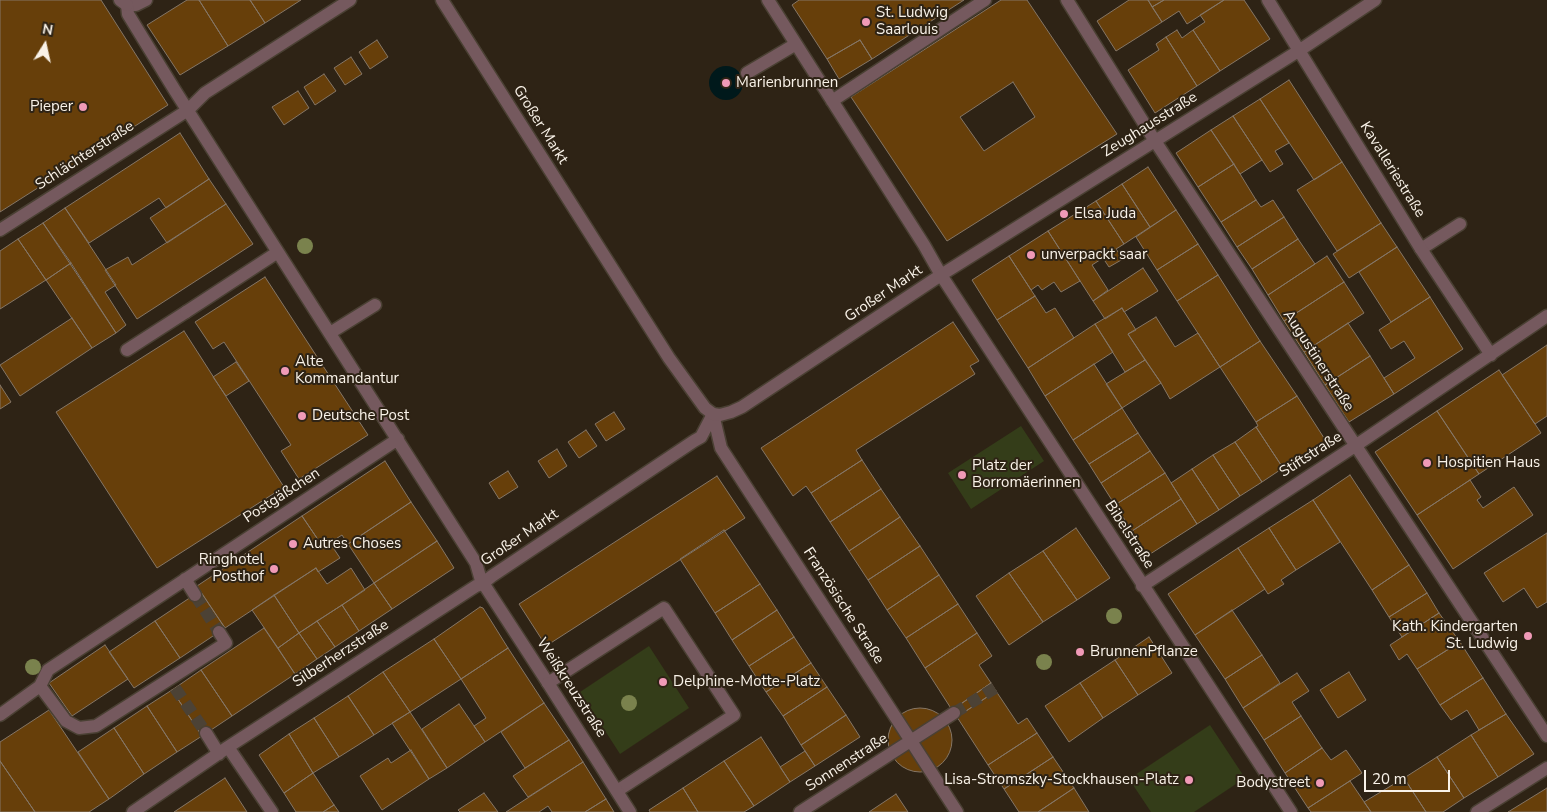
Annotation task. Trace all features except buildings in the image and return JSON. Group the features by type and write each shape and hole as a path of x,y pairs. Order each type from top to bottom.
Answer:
{"street":[{"path":"124,2 136,5 146,0"},
{"path":"188,110 205,93 350,0"},
{"name":"Großer Markt","path":"442,0 669,358 700,403 707,411 713,414 724,414 742,407 941,275 924,245 768,0"},
{"path":"832,101 985,0"},
{"name":"Augustinerstraße","path":"1067,0 1155,142 1547,736"},
{"name":"Kavalleriestraße","path":"1268,0 1421,249 1491,355"},
{"name":"Zeughausstraße","path":"941,275 1155,142 1375,0"},
{"name":"Großer Markt","path":"124,2 128,14 174,89 476,563 482,584 701,437 713,414"},
{"path":"747,72 796,44"},
{"name":"Schlächterstraße","path":"0,230 188,110"},
{"path":"1421,249 1460,224"},
{"path":"127,350 278,252"},
{"name":"Bibelstraße","path":"941,275 1291,812"},
{"path":"330,333 375,305"},
{"name":"Stiftstraße","path":"1142,586 1355,446 1547,316"},
{"name":"Französische Straße","path":"713,414 721,448 957,812"},
{"name":"Postgäßchen","path":"0,715 40,686 48,670 398,440"},
{"path":"185,579 195,595"},
{"name":"Weißkreuzstraße","path":"482,584 630,812"},
{"name":"Silberherzstraße","path":"133,812 223,750 476,586 482,584"},
{"path":"548,683 664,608 734,715 617,791"},
{"path":"40,686 66,721 79,728 96,726 172,684 226,643 219,632"},
{"path":"911,741 954,713"},
{"path":"206,733 223,750 272,812"},
{"name":"Sonnenstraße","path":"800,812 911,741"},
{"path":"1477,812 1547,768"}],"green space":[{"path":"1021,426 1044,461 971,509 948,473"},
{"path":"649,646 689,708 620,754 580,692"},
{"path":"1210,725 1245,778 1194,812 1151,812 1129,779"}],"water":[{"name":"Marienbrunnen","path":"726,66 738,71 743,83 738,95 726,100 714,95 709,83 714,71"}],"tunnel":[{"path":"195,595 219,632"},
{"path":"175,688 206,733"},
{"path":"954,713 995,688"}],"place":[{"name":"St. Ludwig Saarlouis","path":"866,22"},
{"name":"Marienbrunnen","path":"726,83"},
{"name":"Pieper","path":"83,107"},
{"name":"Elsa Juda","path":"1064,214"},
{"name":"unverpackt saar","path":"1031,255"},
{"name":"Alte Kommandantur","path":"285,371"},
{"name":"Deutsche Post","path":"302,416"},
{"name":"Hospitien Haus","path":"1427,463"},
{"name":"Platz der Borromäerinnen","path":"962,475"},
{"name":"Autres Choses","path":"293,544"},
{"name":"Ringhotel Posthof","path":"274,569"},
{"name":"Kath. Kindergarten St. Ludwig","path":"1528,636"},
{"name":"BrunnenPflanze","path":"1080,652"},
{"name":"Delphine-Motte-Platz","path":"663,682"},
{"name":"Lisa-Stromszky-Stockhausen-Platz","path":"1189,780"},
{"name":"Bodystreet","path":"1320,783"}]}
